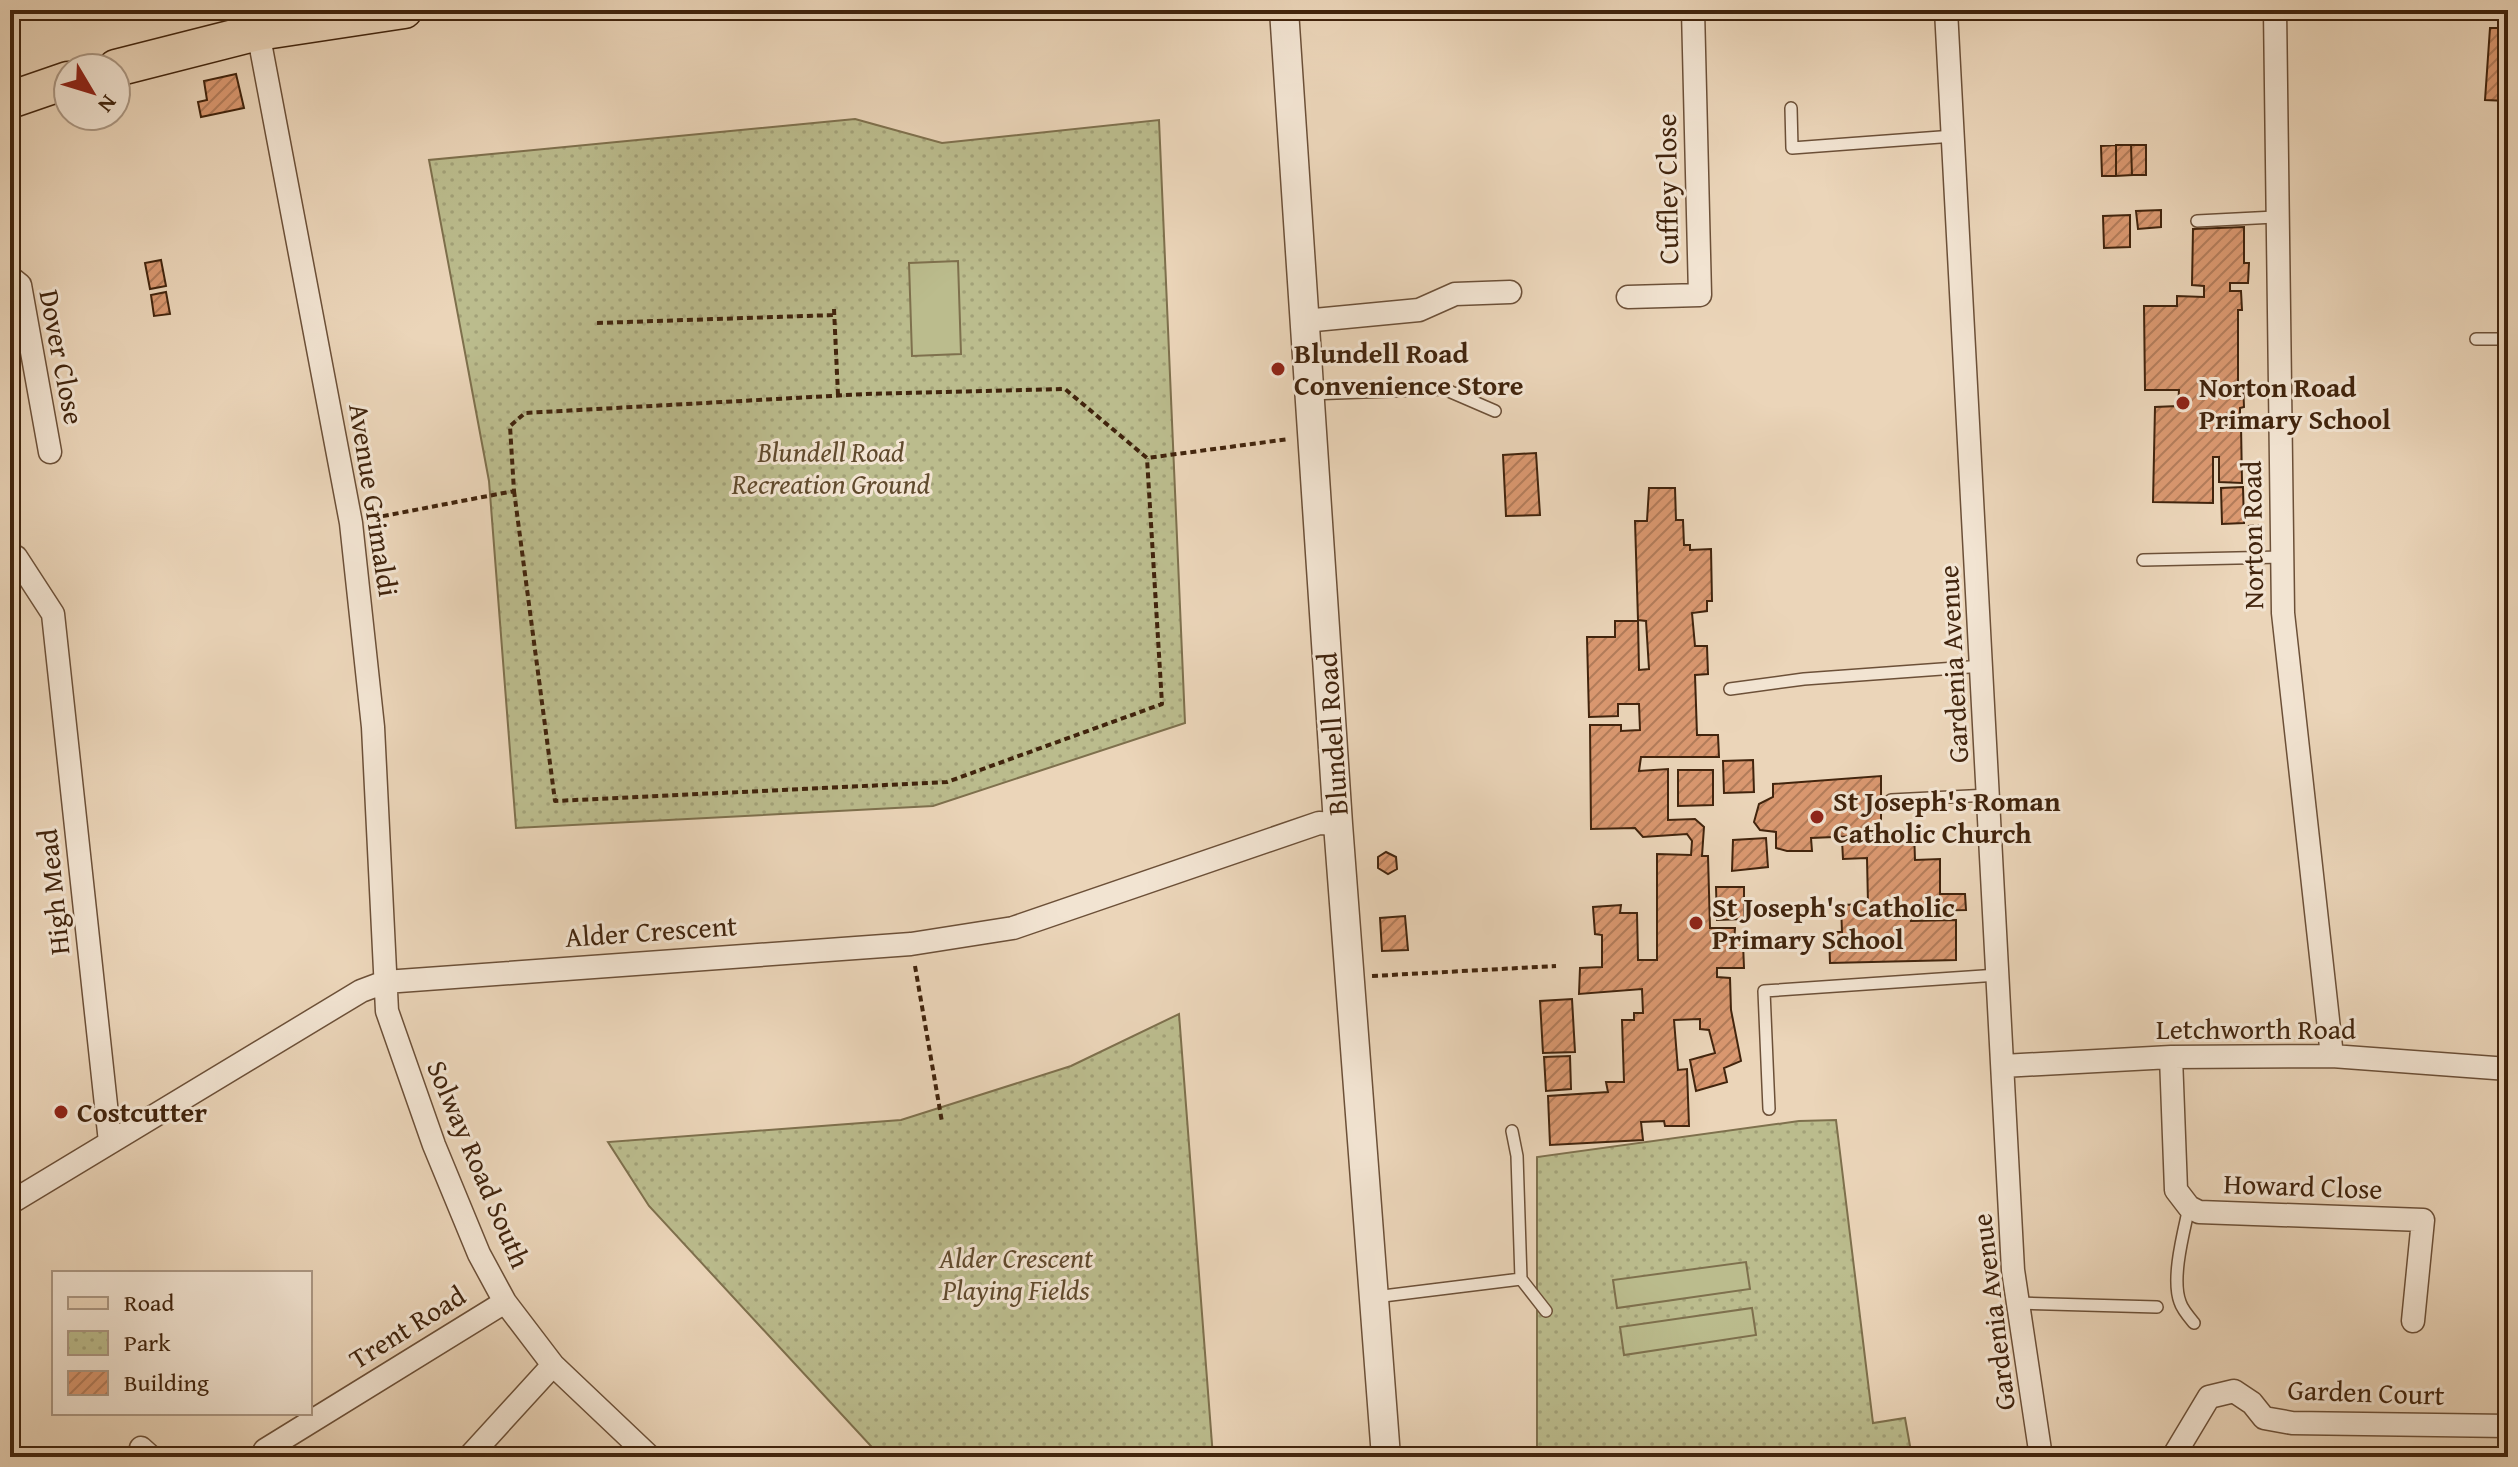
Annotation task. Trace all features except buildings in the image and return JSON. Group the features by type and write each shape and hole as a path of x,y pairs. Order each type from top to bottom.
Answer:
{"main road":[{"path":"132,64 258,32 392,11"},
{"path":"10,100 52,86"}],"street":[{"name":"Blundell Road","path":"1284,10 1338,824 1386,1457"},
{"name":"Cuffley Close","path":"1628,297 1700,295 1693,10"},
{"name":"Gardenia Avenue","path":"1946,10 2017,1303 2041,1457"},
{"name":"Norton Road","path":"2275,10 2275,217 2283,613 2332,1056"},
{"name":"Avenue Grimaldi","path":"258,32 351,523 373,727 385,982"},
{"name":"Dover Close","path":"10,277 20,285 50,452"},
{"path":"1304,321 1419,310 1455,294 1510,292"},
{"name":"High Mead","path":"10,554 16,557 53,614 110,1142"},
{"name":"Alder Crescent","path":"10,1203 361,991 385,982 911,944 1013,928 1319,823 1338,824"},
{"name":"Solway Road South","path":"385,982 387,1011 407,1074 479,1254 505,1302 553,1365 650,1457"},
{"name":"Letchworth Road","path":"2003,1066 2171,1057 2332,1056 2508,1069"},
{"name":"Howard Close","path":"2171,1057 2176,1190 2189,1207 2199,1212 2423,1220 2413,1321"},
{"name":"Trent Road","path":"261,1457 265,1450 505,1302"},
{"path":"481,1453 553,1365"},
{"name":"Garden Court","path":"2173,1457 2209,1397 2234,1391 2252,1403 2264,1418 2292,1423 2508,1426"}],"lane":[{"path":"1791,108 1792,148 1955,135"},
{"path":"2197,221 2275,217"},
{"path":"2476,339 2508,339"},
{"path":"1309,394 1444,389 1495,411"},
{"path":"2143,560 2283,557"},
{"path":"1730,689 1804,679 1983,666"},
{"path":"1891,800 1990,794"},
{"path":"1769,1109 1764,991 1999,975"},
{"path":"1512,1131 1517,1156 1521,1279 1546,1311"},
{"path":"2189,1207 2180,1251 2178,1294 2180,1304 2194,1323"},
{"path":"1374,1297 1521,1279"},
{"path":"2017,1303 2157,1307"}],"path":[{"path":"597,323 835,312 838,395"},
{"path":"1065,389 1147,458 1162,704 947,782 555,801 514,491 510,426 525,413 838,395 1065,389"},
{"path":"1147,458 1295,438"},
{"path":"351,523 514,491"},
{"path":"911,944 942,1122"},
{"path":"1350,977 1556,966"}],"green space":[{"name":"Blundell Road Recreation Ground","path":"855,119 942,143 1159,120 1185,723 933,806 516,828 489,481 429,160"},
{"path":"958,261 961,354 912,356 909,263"},
{"name":"Alder Crescent Playing Fields","path":"1179,1014 1213,1457 881,1457 649,1206 608,1142 901,1120 1071,1066"},
{"path":"1836,1120 1873,1423 1905,1418 1912,1457 1537,1457 1537,1157 1799,1121"},
{"path":"1746,1262 1750,1289 1617,1308 1613,1280"},
{"path":"1752,1308 1756,1335 1624,1355 1620,1327"}],"place":[{"name":"Blundell Road Convenience Store","path":"1278,369"},
{"name":"Norton Road Primary School","path":"2183,403"},
{"name":"St Joseph's Roman Catholic Church","path":"1817,817"},
{"name":"St Joseph's Catholic Primary School","path":"1696,923"},
{"name":"Costcutter","path":"61,1112"}]}
